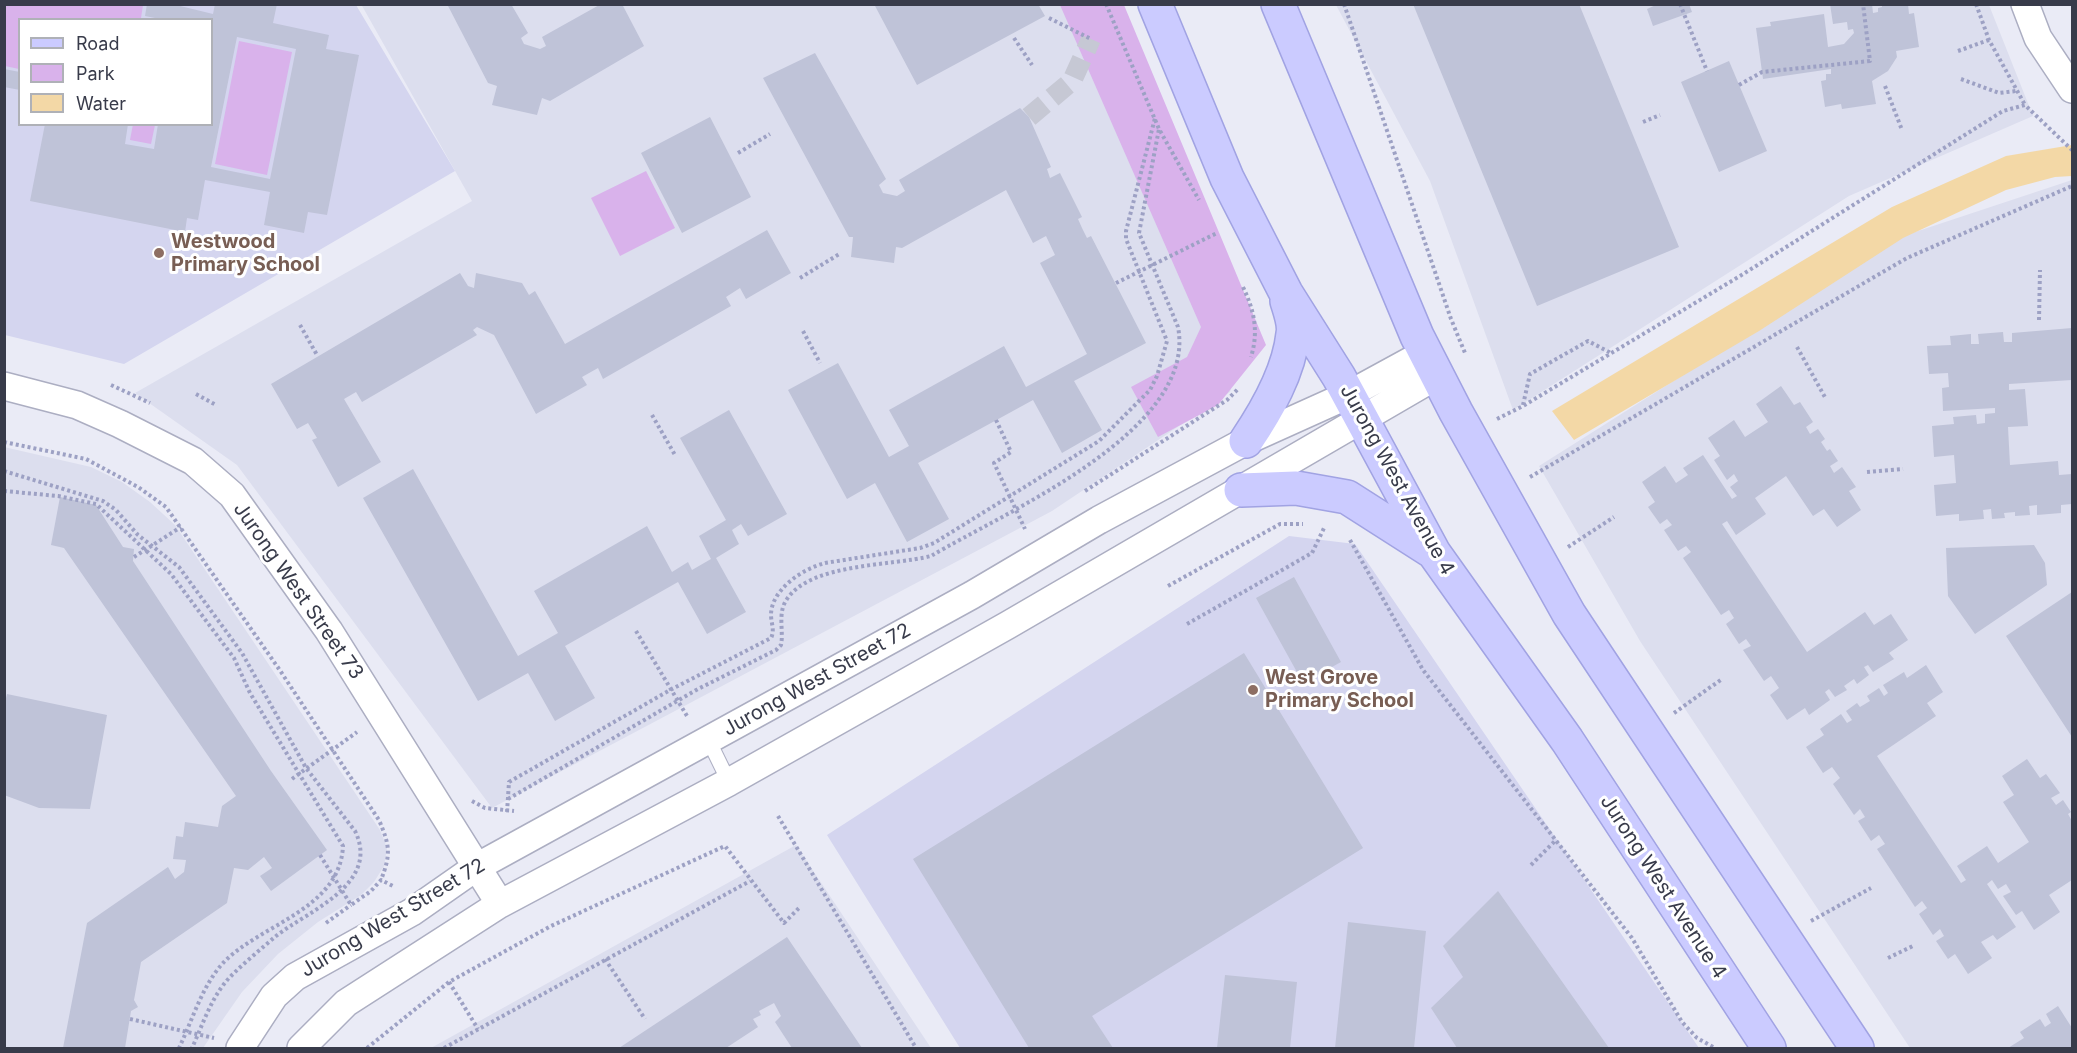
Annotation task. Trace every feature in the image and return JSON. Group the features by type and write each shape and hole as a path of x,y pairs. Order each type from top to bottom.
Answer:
{"main road":[{"name":"Jurong West Avenue 4","path":"1155,4 1227,178 1286,294 1354,406 1434,553 1567,740 1769,1048"},
{"path":"1278,4 1431,364 1569,614 1857,1048"},
{"path":"1246,441 1266,411 1287,360 1294,331 1286,294"},
{"path":"1241,490 1296,488 1347,497 1434,553"}],"street":[{"path":"2025,4 2038,38 2073,89"},
{"name":"Jurong West Street 72","path":"301,1048 346,1003 500,904 729,782 1241,490 1354,406 1431,364"},
{"name":"Jurong West Street 73","path":"4,386 88,410 193,461 232,495 322,622 475,868 500,904"},
{"name":"Jurong West Street 72","path":"240,1048 274,996 295,977 412,912 475,868 972,595 1099,520 1246,441 1354,406"}],"lane":[{"path":"708,739 729,782"}],"path":[{"path":"1106,4 1159,129 1199,202"},
{"path":"1344,4 1451,319 1468,358"},
{"path":"1680,4 1707,71"},
{"path":"1739,85 1762,72 1870,61 1863,4"},
{"path":"1976,4 1989,40 2025,105 2073,150"},
{"path":"1049,18 1091,39"},
{"path":"1014,38 1032,65"},
{"path":"1958,51 1989,40"},
{"path":"1961,79 1999,93 2016,91"},
{"path":"1885,86 1902,130"},
{"path":"1494,421 1523,406 1740,276 2003,111 2025,105"},
{"path":"1643,122 1659,115"},
{"path":"1155,117 1126,231 1139,272 1167,341 1157,376 1150,390 1099,441 1011,498 934,543 920,548 825,563 812,568 780,590 774,598 771,614 774,633 771,638 672,689 509,782 508,800 678,701 781,645 780,628 787,599 811,579 850,569 904,563 932,556 1084,469 1148,416 1167,388 1180,340 1178,327 1139,233 1159,129"},
{"path":"738,153 770,134"},
{"path":"1525,481 1906,258 2073,186"},
{"path":"1211,222 1221,242"},
{"path":"1116,283 1217,233"},
{"path":"800,278 841,253"},
{"path":"2039,320 2040,270"},
{"path":"1240,281 1254,310 1256,343 1249,364"},
{"path":"300,325 316,355"},
{"path":"803,331 820,363"},
{"path":"1523,406 1530,374 1588,341 1611,353"},
{"path":"1797,347 1826,399"},
{"path":"1076,497 1227,400 1243,380"},
{"path":"196,394 216,405"},
{"path":"652,415 675,455"},
{"path":"996,420 1011,452 994,463 1025,529"},
{"path":"4,442 86,459 138,487 166,507 379,820 387,839 389,858 381,880 371,891 351,905 320,855"},
{"path":"1867,472 1903,469"},
{"path":"4,471 103,501 179,567 242,653 306,768 355,831 360,842 360,866 341,889 319,911 277,935 230,977 216,996 192,1048"},
{"path":"4,491 58,496 96,504 171,574 234,658 250,693 343,846 342,858 335,878 313,901 223,963 204,992 179,1048"},
{"path":"1568,547 1614,517"},
{"path":"1015,535 1035,523"},
{"path":"1168,586 1280,524 1325,526 1335,530"},
{"path":"1187,624 1311,553 1325,526"},
{"path":"134,557 181,527"},
{"path":"1346,533 1362,556 1423,670 1632,938 1682,1022 1697,1038 1715,1048"},
{"path":"636,631 687,716"},
{"path":"1666,719 1722,679"},
{"path":"677,722 697,711"},
{"path":"292,779 382,716"},
{"path":"465,796 485,808 507,812 520,809"},
{"path":"778,816 916,1048"},
{"path":"1531,866 1557,840"},
{"path":"368,1048 450,982 551,926 725,846 784,923 799,908"},
{"path":"381,880 400,889"},
{"path":"444,1048 750,881"},
{"path":"1808,923 1871,888"},
{"path":"1888,958 1913,946"},
{"path":"605,959 645,1019"},
{"path":"450,982 478,1029"},
{"path":"130,1019 215,1038"}],"shaded area":[{"path":"361,4 1078,5 1244,342 1230,392 1052,511 492,808 237,465 135,393 472,201"},
{"name":"Westwood Primary School","path":"5,5 356,5 455,171 124,364 5,335"},
{"path":"1336,5 1989,5 2033,116 1849,196 1513,410 1430,181"},
{"path":"2072,180 2072,1048 1910,1048 1640,641 1539,466 1903,236"},
{"path":"4,447 91,467 122,482 150,502 175,525 380,830 387,848 384,866 374,882 361,895 318,922 278,954 242,992 203,1048 5,1048"},
{"name":"West Grove Primary School","path":"1289,536 1355,544 1699,1048 960,1048 827,835"},
{"path":"796,845 931,1048 431,1048"}],"green space":[{"path":"4,5 143,5 141,18 18,18 18,69 5,66"},
{"path":"1060,5 1124,5 1266,345 1218,405 1158,437 1131,387 1187,357 1201,327"},
{"path":"239,41 292,52 267,175 215,164"},
{"path":"133,126 155,126 151,144 130,140"},
{"path":"646,171 675,228 620,256 591,198"}],"water":[{"path":"2072,145 2072,176 2055,177 2006,190 1903,238 1759,331 1574,440 1552,411 1892,207 2006,156"}],"building":[{"path":"147,4 172,4 213,14 215,4 277,4 273,23 329,35 326,49 359,55 327,215 308,212 304,233 264,225 270,192 205,180 198,220 187,218 185,232 30,201 45,126 128,126 125,144 154,149 158,126 213,126 213,18 145,16","holes":["237,37 296,49 270,179 211,167"]},
{"path":"447,4 511,4 528,33 521,38 524,44 540,49 546,46 542,37 601,4 622,4 644,46 550,101 542,98 537,115 492,105 497,86 488,83"},
{"path":"874,4 1038,4 1045,16 917,85"},
{"path":"1413,4 1579,4 1679,247 1537,306"},
{"path":"1658,4 1689,4 1692,12 1653,26 1647,9"},
{"path":"1830,4 1872,4 1873,13 1878,12 1882,4 1908,4 1909,14 1914,13 1919,47 1896,51 1897,57 1888,71 1872,81 1876,104 1842,109 1841,104 1825,107 1821,81 1826,80 1826,74 1831,74 1831,69 1763,79 1756,28 1771,26 1770,22 1824,14 1828,47 1844,44 1854,33 1853,29 1848,30 1847,22 1833,24"},
{"path":"815,53 886,179 879,185 883,193 897,196 905,191 899,180 1020,108 1029,117 1051,167 1047,169 1050,178 1060,173 1082,217 1078,219 1087,238 1091,236 1146,343 1074,381 1102,430 1062,453 1033,400 918,463 949,519 907,542 875,483 847,499 788,390 838,363 889,457 909,446 889,410 1004,346 1026,387 1087,354 1040,263 1055,255 1046,236 1033,243 1006,190 902,248 896,247 894,263 851,257 853,237 849,237 763,78"},
{"path":"1729,61 1767,151 1719,172 1681,82"},
{"path":"4,69 18,72 18,90 4,87"},
{"path":"710,117 751,197 682,233 641,153"},
{"path":"767,230 791,273 746,299 740,288 726,297 731,306 603,379 598,368 582,377 587,385 536,414 494,335 477,327 473,330 477,335 362,402 356,392 344,399 381,462 338,487 312,440 317,438 308,423 297,429 271,384 460,273 468,286 474,288 476,273 522,283 529,295 535,291 565,344"},
{"path":"2072,328 2072,380 2009,384 2009,390 2025,389 2028,426 2008,427 2010,465 2058,461 2059,475 2072,474 2072,504 2061,505 2061,513 2037,515 2037,505 2029,506 2030,515 2015,516 2015,512 2004,513 2005,518 1992,519 1991,509 1983,510 1984,519 1959,521 1959,514 1936,516 1934,485 1956,483 1954,455 1934,457 1932,426 1954,424 1953,417 1976,415 1977,424 1985,423 1985,414 1995,413 1995,408 1943,411 1942,388 1949,387 1948,373 1929,374 1927,346 1951,345 1950,336 1971,334 1971,344 1979,344 1978,334 2003,332 2004,342 2012,342 2012,333"},
{"path":"1781,386 1794,405 1800,402 1813,422 1806,427 1810,434 1818,429 1825,439 1821,442 1827,451 1830,449 1838,461 1830,466 1834,473 1842,467 1856,487 1849,491 1861,510 1837,527 1824,509 1813,516 1786,476 1755,498 1766,514 1736,535 1727,521 1722,524 1807,652 1865,612 1874,625 1891,614 1908,640 1889,653 1894,659 1873,672 1868,665 1864,667 1869,675 1857,684 1854,679 1844,686 1847,690 1835,697 1829,689 1825,692 1830,700 1809,715 1805,708 1787,720 1770,695 1779,688 1771,676 1764,681 1743,650 1751,646 1746,639 1739,644 1726,624 1734,618 1729,610 1721,615 1683,558 1691,552 1686,546 1678,551 1664,530 1672,525 1667,519 1660,524 1648,507 1655,502 1642,482 1665,466 1676,483 1688,475 1683,468 1703,455 1732,499 1737,496 1730,487 1738,481 1734,474 1727,480 1714,460 1720,456 1708,438 1734,420 1745,437 1768,422 1756,404"},
{"path":"729,410 787,514 748,536 741,524 732,530 739,544 716,558 746,612 707,634 678,582 565,646 595,698 555,721 528,673 478,701 363,498 413,469 518,656 558,633 534,591 647,526 672,572 688,562 692,570 711,559 699,536 726,520 680,438"},
{"path":"60,497 96,505 123,547 134,549 133,561 271,771 327,850 271,891 260,876 272,868 264,857 248,870 234,868 227,903 141,962 134,1000 138,1007 131,1011 125,1048 63,1048 87,923 168,867 175,879 184,872 186,860 173,859 176,836 183,837 185,822 218,827 222,806 236,796 64,548 51,545"},
{"path":"2034,545 2045,563 2047,585 1975,634 1948,596 1946,548"},
{"path":"1294,577 1341,662 1303,683 1256,598"},
{"path":"2072,592 2072,737 2006,636"},
{"path":"1244,653 1363,848 1092,1016 1113,1048 1029,1048 913,859"},
{"path":"1926,665 1943,692 1927,703 1936,716 1877,756 1961,883 1966,880 1957,866 1987,846 1998,863 2029,842 2003,802 2014,795 2002,776 2027,759 2040,778 2046,774 2060,793 2051,798 2056,805 2063,800 2071,812 2068,814 2072,821 2072,880 2049,895 2060,912 2034,930 2022,911 2016,915 2003,896 2011,892 2006,884 1998,889 1992,880 1987,884 2016,927 1997,940 1993,935 1981,942 1992,958 1968,974 1955,954 1948,959 1936,941 1944,936 1940,929 1933,935 1919,914 1927,908 1922,901 1915,907 1877,849 1885,844 1879,835 1871,841 1858,821 1865,817 1860,809 1854,815 1833,784 1840,778 1832,767 1823,773 1806,747 1824,735 1820,729 1841,714 1847,723 1852,720 1846,711 1857,703 1860,707 1870,701 1867,696 1879,688 1884,696 1888,693 1883,685 1904,672 1907,678"},
{"path":"7,694 107,715 90,809 39,808 4,795 4,706"},
{"path":"1498,891 1609,1048 1457,1048 1431,1008 1463,977 1443,946"},
{"path":"1348,922 1426,931 1414,1048 1335,1048"},
{"path":"787,937 862,1048 792,1048 775,1022 781,1016 774,1003 759,1011 761,1015 753,1019 758,1027 726,1048 619,1048"},
{"path":"1225,975 1297,982 1290,1048 1217,1048"},
{"path":"2058,1006 2072,1028 2072,1048 2008,1048 2024,1038 2020,1032 2040,1019 2045,1027 2051,1023 2046,1014"}],"tunnel":[{"path":"1029,117 1072,81 1091,39"}],"place":[{"name":"Westwood Primary School","path":"159,253"},
{"name":"West Grove Primary School","path":"1253,690"}]}
